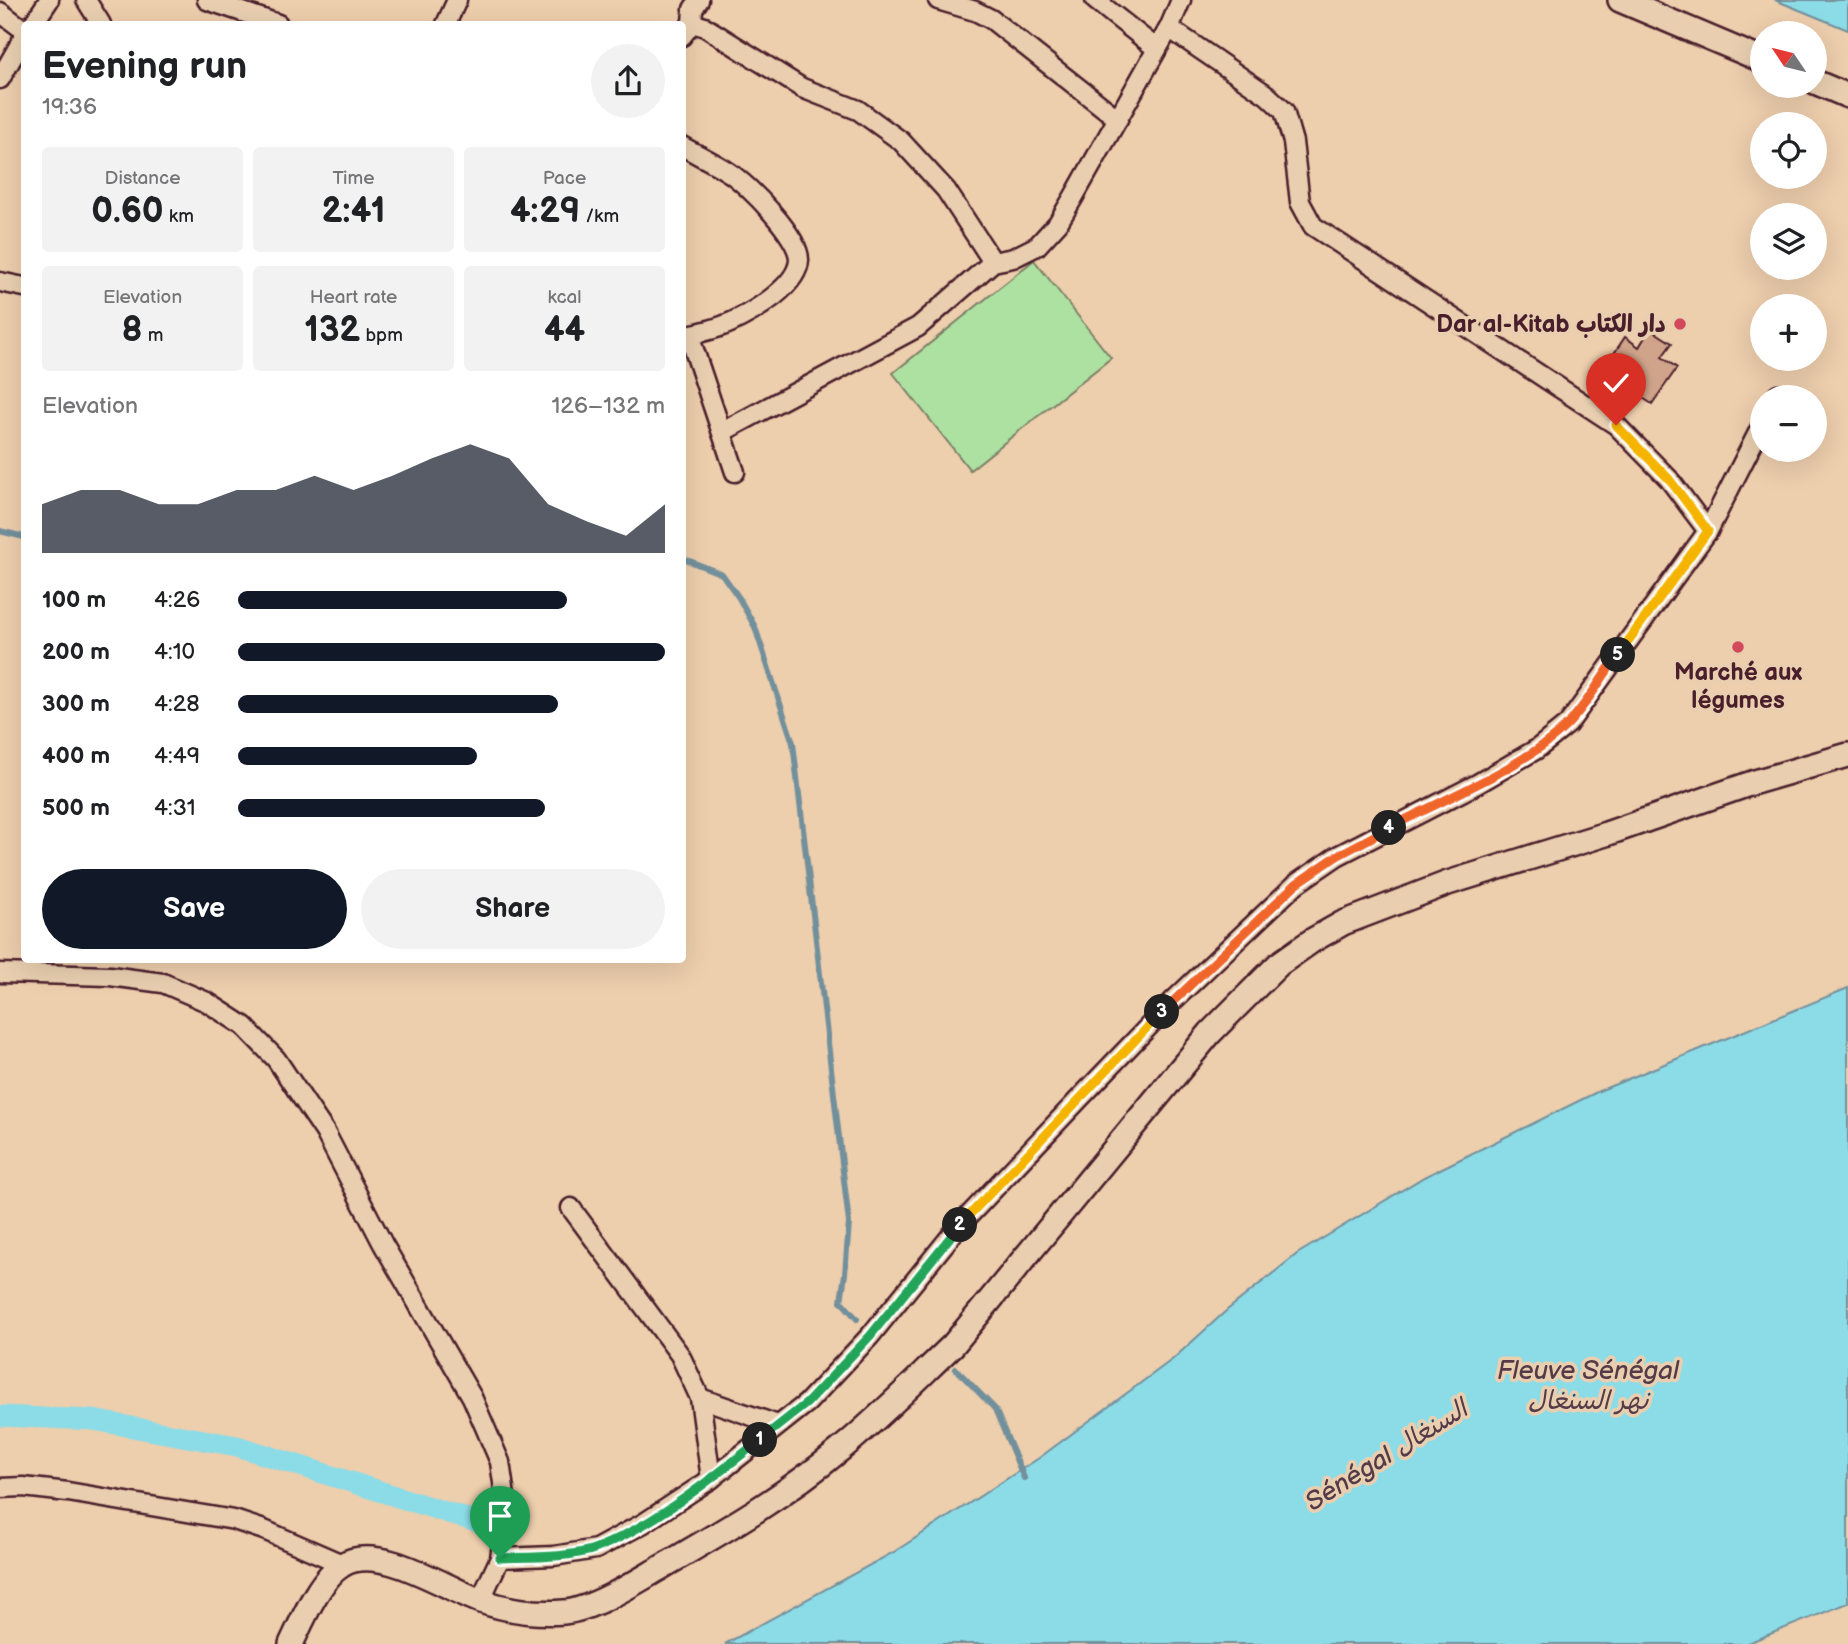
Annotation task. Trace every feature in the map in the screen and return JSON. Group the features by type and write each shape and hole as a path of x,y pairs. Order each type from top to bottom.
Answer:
{"street":[{"path":"35,21 49,0"},
{"path":"86,0 99,21"},
{"path":"207,0 269,21"},
{"path":"447,21 457,0"},
{"path":"699,0 693,9 687,30 705,27 802,88 851,107 901,141 946,190 993,262"},
{"path":"937,0 983,13 1118,119"},
{"path":"1095,0 1157,49"},
{"path":"722,432 918,327 993,262 1013,258 1037,246 1051,231 1073,198 1169,28 1181,0"},
{"path":"1620,0 1750,55"},
{"path":"0,12 21,28"},
{"path":"1169,28 1267,95 1284,111 1293,142 1300,202 1313,226 1616,425 1669,479 1708,531"},
{"path":"0,79 21,42"},
{"path":"1827,87 1848,96"},
{"path":"686,148 731,174 776,216 796,248 799,260 787,285 759,306 734,322 686,336 735,472"},
{"path":"0,282 21,286"},
{"path":"500,1558 554,1556 596,1549 644,1523 711,1479 807,1403 870,1336 959,1226 1098,1078 1174,1000 1296,884 1337,856 1477,784 1537,749 1568,724 1708,531 1750,449"},
{"path":"291,1644 324,1583 342,1564 365,1558 399,1564 480,1601 528,1611 567,1612 613,1595 762,1507 840,1450 953,1345 1210,1033 1279,964 1313,940 1343,923 1448,883 1606,834 1755,782 1848,755"},
{"path":"0,973 110,976 163,983 206,1002 244,1026 276,1059 325,1132 383,1244 472,1397 500,1462 507,1510 500,1558 480,1601"},
{"path":"571,1208 680,1355 700,1398 711,1479"},
{"path":"700,1398 778,1425"},
{"path":"0,1488 23,1487 68,1492 234,1520 275,1534 342,1564"}],"green space":[{"path":"1034,260 1111,358 970,470 893,373"}],"water":[{"path":"1775,0 1848,0 1848,30"},
{"name":"Fleuve Sénégal نهر السنغال","path":"1848,988 1848,1603 1745,1644 725,1644 894,1552 1039,1458 1173,1359 1226,1311 1297,1254 1424,1177 1599,1091"}],"building":[{"path":"1650,329 1672,343 1662,357 1677,368 1652,404 1611,380 1615,374 1605,367 1625,337 1639,347"}],"waterway":[{"path":"0,531 21,536"},
{"path":"686,560 722,574 739,598 755,627 793,743 849,1223 841,1301 857,1319"},
{"path":"956,1369 995,1409 1024,1478"},
{"path":"0,1416 93,1420 237,1446 483,1524"}],"place":[{"name":"Dar al-Kitab دار الكتاب","path":"1680,324"},
{"name":"Marché aux légumes","path":"1738,647"}],"route":[{"path":"500,1558 554,1556 596,1549 644,1523 711,1479 807,1403 870,1336 959,1226 1174,1000 1296,884 1337,856 1477,784 1537,749 1568,724 1708,531 1669,479 1616,425"}],"water label":[{"name":"Sénégal السنغال","path":"1386,1455"}]}
